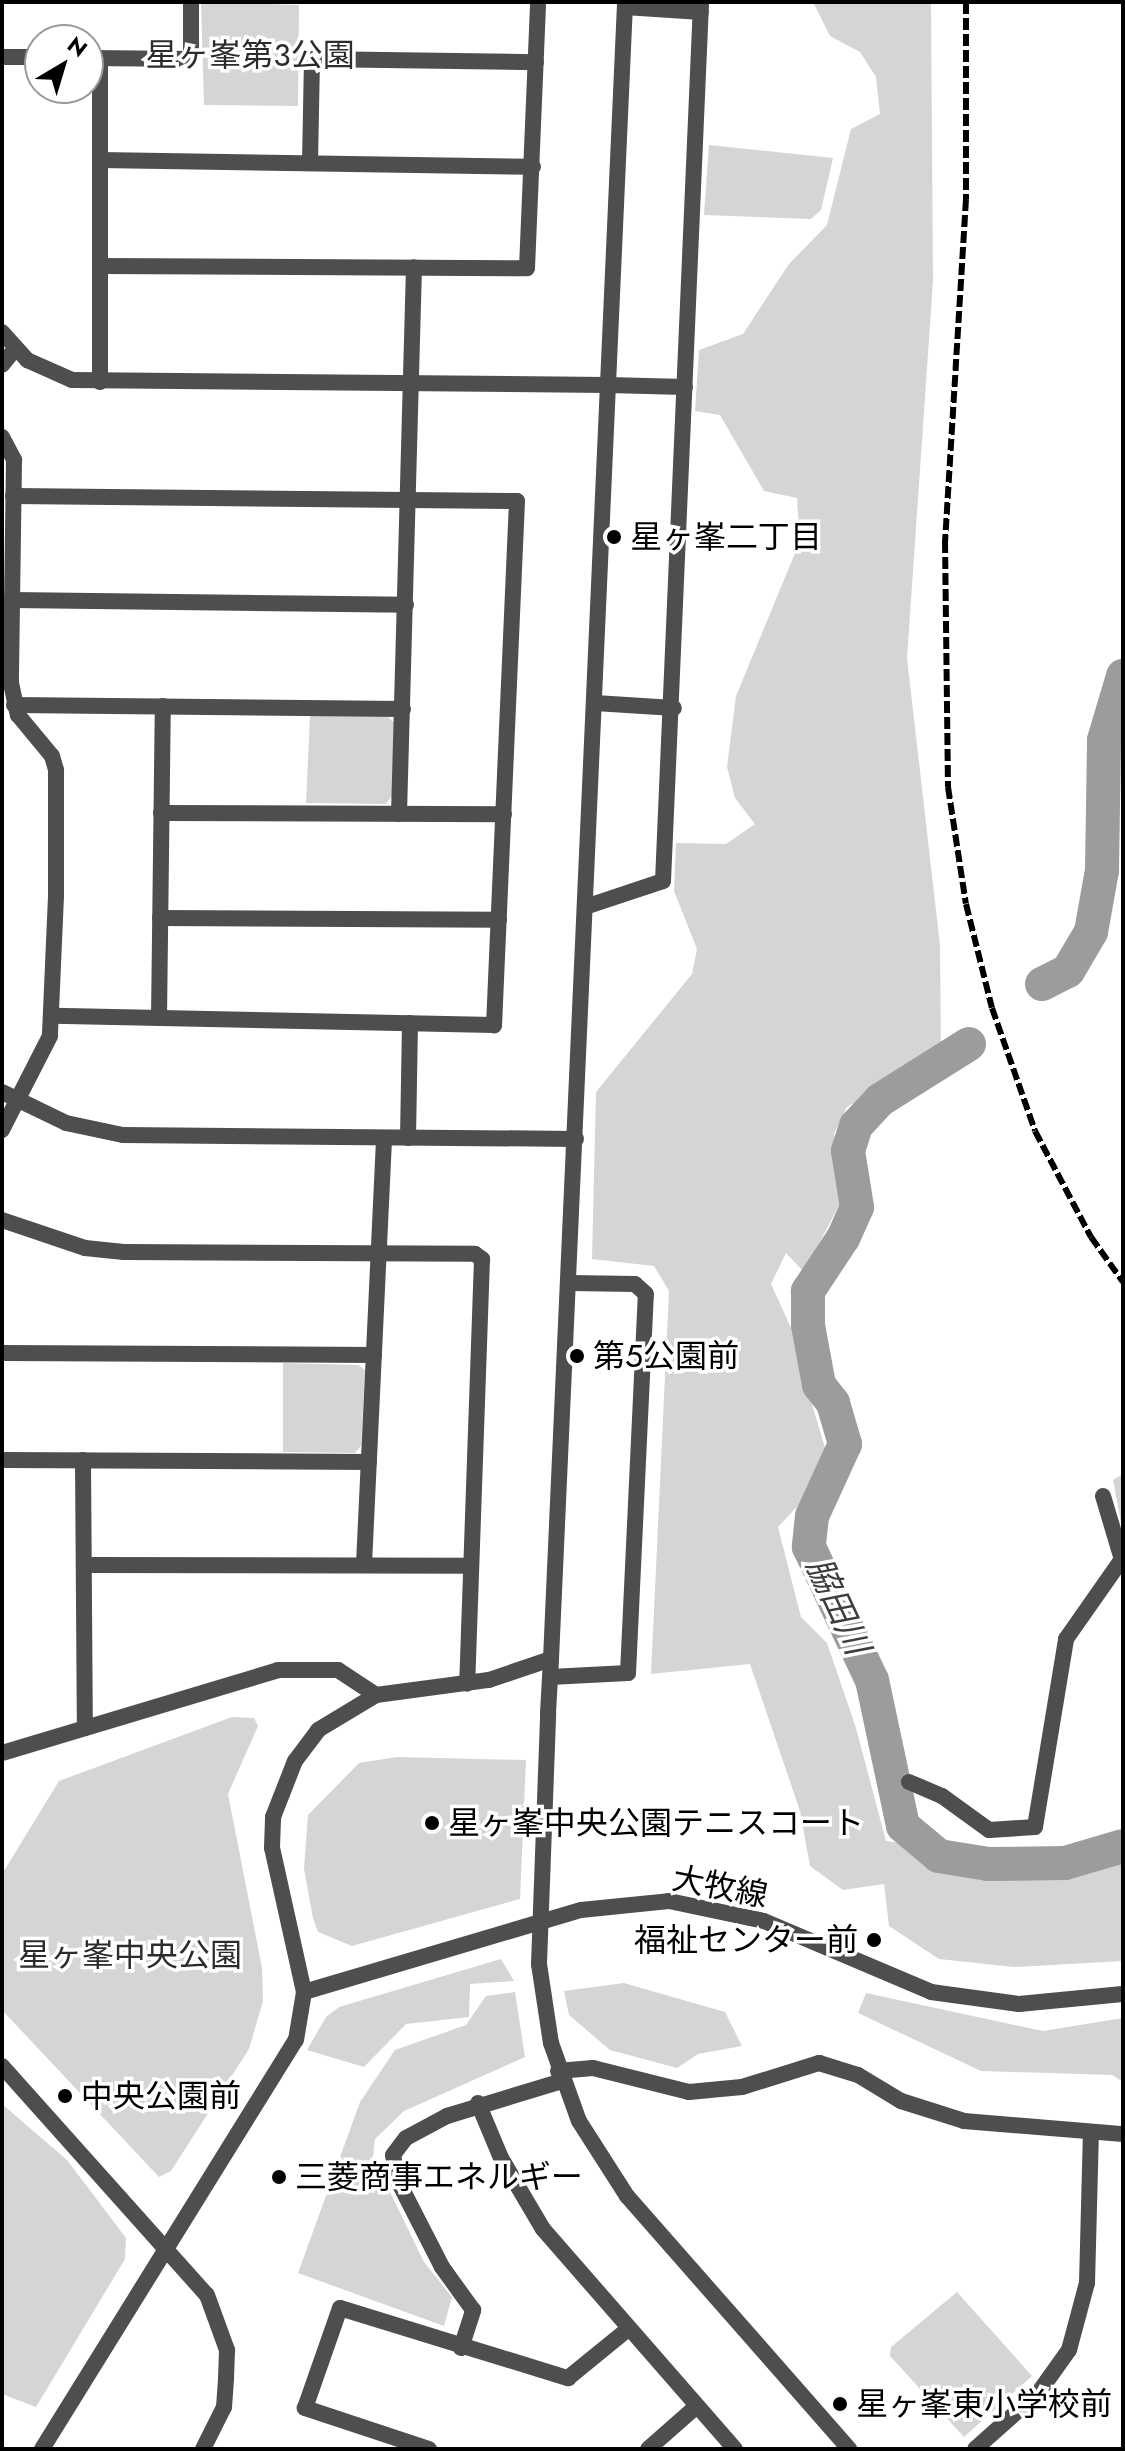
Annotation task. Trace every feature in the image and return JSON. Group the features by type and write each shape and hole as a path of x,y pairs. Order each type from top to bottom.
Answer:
{"street":[{"path":"104,58 191,59 191,2"},
{"path":"100,266 527,268 538,2"},
{"path":"585,907 663,881 674,708 701,7 625,4 585,907 570,1283 548,1713 539,1964 560,2076 579,2121 627,2196 849,2449"},
{"path":"2,57 24,57"},
{"path":"310,163 312,59 536,62"},
{"path":"97,104 100,160 100,382"},
{"path":"100,160 533,167"},
{"path":"399,814 414,383 414,267"},
{"path":"2,332 14,350 53,374 100,382 685,387"},
{"path":"2,365 14,350"},
{"path":"2,437 14,460 14,705 52,756 56,770 53,1016 45,1051 9,1096 2,1130"},
{"path":"13,496 517,501 494,1025 53,1016"},
{"path":"12,600 406,605"},
{"path":"595,703 674,708"},
{"path":"14,705 403,709"},
{"path":"159,1018 163,706"},
{"path":"161,813 504,814"},
{"path":"160,918 499,920"},
{"path":"408,1138 410,1023"},
{"path":"9,1096 66,1123 123,1135 576,1139"},
{"path":"364,1564 384,1138"},
{"path":"2,1220 98,1250 475,1254 482,1259 467,1684"},
{"path":"550,1677 628,1673 646,1294 635,1284 570,1283"},
{"path":"2,1353 374,1355"},
{"path":"2,1460 369,1462"},
{"path":"83,1460 85,1728"},
{"path":"909,1782 942,1796 989,1830 1035,1827 1066,1639 1121,1563 1103,1496"},
{"path":"84,1565 470,1566"},
{"path":"42,2449 166,2244 288,2060 304,1992 280,1897 273,1817 295,1761 318,1730 376,1695 467,1684 551,1659"},
{"path":"2,1753 278,1670 338,1670 376,1695"},
{"name":"大牧線","path":"304,1992 581,1910 669,1901 764,1921 931,1992 1019,2004 1123,1994"},
{"path":"461,2348 473,2310 442,2267 392,2163 406,2138 478,2103 560,2076 593,2068 689,2092 742,2087 819,2063 838,2066 930,2112 996,2126 1123,2134"},
{"path":"2,2066 166,2244 207,2295 227,2350 224,2407 203,2449"},
{"path":"478,2103 501,2158 537,2219 628,2329 735,2449"},
{"path":"975,2449 1039,2392 1069,2350 1087,2283 1091,2132"},
{"path":"429,2449 305,2408 340,2308 461,2348 568,2378 628,2329"},
{"path":"648,2449 697,2406"}],"green space":[{"name":"星ヶ峯第3公園","path":"201,2 299,5 298,106 204,105"},
{"path":"813,2 931,2 933,281 907,658 940,945 941,1052 847,1107 834,1134 846,1192 804,1272 786,1253 771,1284 802,1352 804,1378 826,1451 807,1496 778,1527 801,1617 827,1643 856,1728 886,1841 1047,1863 1123,1834 1123,1961 1014,1967 939,1959 889,1926 884,1884 843,1890 810,1866 800,1811 750,1664 651,1674 669,1291 654,1266 592,1259 596,1092 692,974 697,949 674,891 676,843 726,844 755,824 735,798 727,767 736,696 800,541 797,498 764,491 720,415 695,411 699,350 743,334 789,264 827,225 851,129 880,114 876,77 860,52 830,36"},
{"path":"709,145 833,158 821,210 811,219 704,215"},
{"path":"310,716 387,716 394,722 392,796 386,804 306,803"},
{"path":"283,1363 358,1365 365,1370 361,1446 355,1453 283,1452"},
{"path":"1123,1474 1123,1533 1113,1480"},
{"name":"星ヶ峯中央公園","path":"232,1717 254,1718 258,1726 228,1794 262,1968 263,2001 249,2049 171,2171 159,2177 2,2010 2,1874 59,1781"},
{"name":"星ヶ峯中央公園","path":"397,1757 526,1760 520,1899 352,1946 318,1932 313,1918 304,1869 308,1815 359,1763"},
{"path":"501,1959 514,1981 470,1984 469,2017 406,2024 364,2067 307,2050 326,2017 339,2007"},
{"path":"624,1983 725,2012 742,2046 698,2054 677,2068 610,2050 569,2015 564,1991"},
{"path":"515,1992 525,2057 404,2111 375,2139 373,2157 424,2262 452,2297 444,2326 298,2273 360,2102 395,2050 466,2025 486,1996"},
{"path":"866,1993 1043,2031 1123,2018 1123,2082 1112,2075 981,2071 858,2013"},
{"path":"2,2104 67,2160 126,2238 125,2259 36,2407 2,2394"},
{"path":"957,2292 1032,2376 964,2437 890,2356 891,2347"}],"waterway":[{"name":"脇田川","path":"1042,984 1068,971 1091,932 1102,870 1104,740 1123,676"},
{"name":"脇田川","path":"969,1044 880,1100 856,1126 848,1151 857,1207 843,1238 808,1291 808,1325 819,1385 833,1403 845,1444 812,1516 809,1547 872,1680 903,1826 939,1856 988,1864 1065,1863 1123,1846"}],"railway":[{"path":"966,2 966,199 945,541 948,787 966,904 992,1008 1035,1131 1091,1237 1123,1282"}],"place":[{"name":"星ヶ峯二丁目","path":"614,537"},
{"name":"第5公園前","path":"577,1356"},
{"name":"星ヶ峯中央公園テニスコート","path":"432,1823"},
{"name":"福祉センター前","path":"874,1940"},
{"name":"中央公園前","path":"65,2096"},
{"name":"三菱商事エネルギー","path":"279,2177"},
{"name":"星ヶ峯東小学校前","path":"840,2404"}]}
